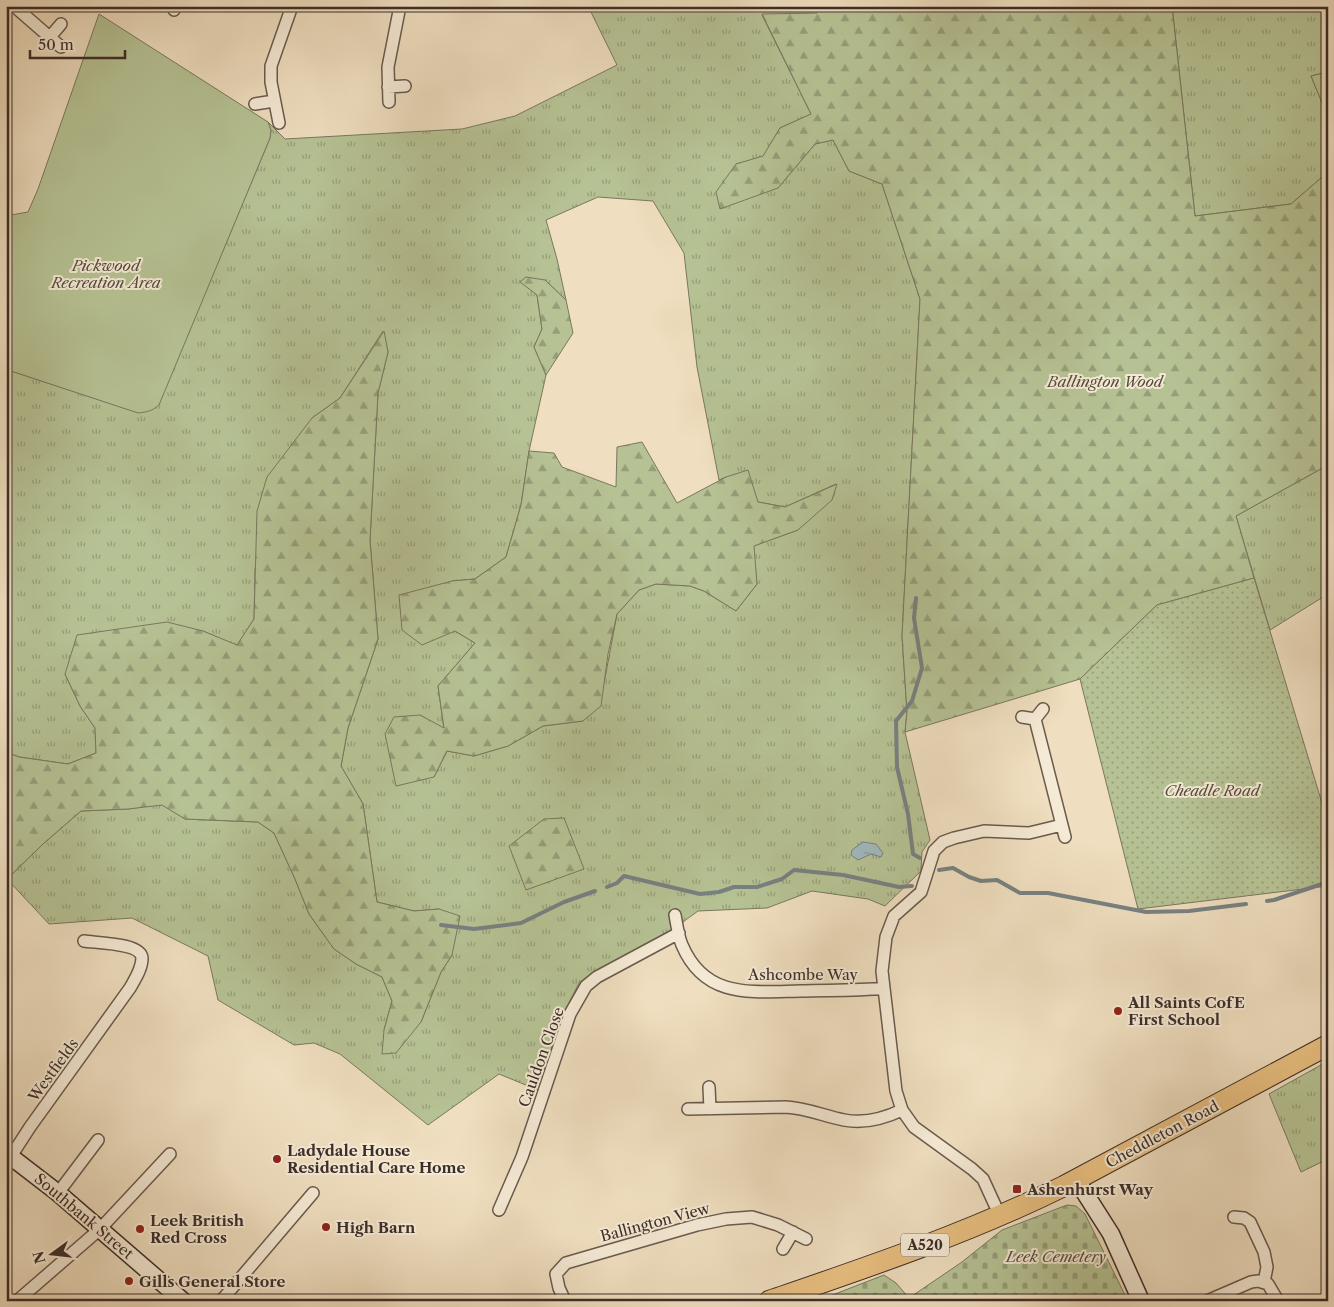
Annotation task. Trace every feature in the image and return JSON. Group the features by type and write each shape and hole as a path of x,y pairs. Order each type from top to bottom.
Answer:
{"highway":[{"name":"Cheddleton Road","path":"769,1301 1000,1216 1076,1179 1328,1045"}],"street":[{"path":"14,6 61,46"},
{"path":"279,123 271,82 272,66 292,6"},
{"path":"389,102 388,67 400,6"},
{"path":"50,36 61,24"},
{"path":"388,87 405,86"},
{"path":"255,104 274,101"},
{"path":"1035,720 1044,709"},
{"path":"1022,717 1035,720"},
{"path":"1035,720 1065,837"},
{"path":"1000,1216 983,1179 914,1127 902,1110 896,1091 882,970 886,936 894,916 921,892 934,851 943,842 984,831 1029,832 1062,825"},
{"name":"Ashcombe Way","path":"675,915 679,933 688,956 700,972 727,988 756,992 884,988"},
{"name":"Cauldon Close","path":"499,1210 522,1157 570,1014 586,986 597,977 679,933"},
{"name":"Westfields","path":"8,1158 103,1027 130,988 140,968 142,958 136,949 84,941"},
{"path":"709,1087 710,1109"},
{"path":"688,1110 802,1108 844,1120 861,1121 877,1120 902,1110"},
{"path":"58,1193 98,1140"},
{"path":"17,1301 100,1229 170,1154"},
{"name":"Southbank Street","path":"8,1158 58,1193 180,1300"},
{"path":"1076,1179 1112,1234 1141,1301"},
{"path":"221,1301 313,1193"},
{"path":"1234,1216 1244,1218 1250,1222 1261,1245 1267,1267 1264,1282"},
{"name":"Ballington View","path":"564,1301 556,1274 566,1263 697,1225 726,1219 752,1217 778,1225 806,1239"},
{"path":"783,1249 792,1232"},
{"path":"1207,1301 1251,1282 1264,1282 1268,1284 1278,1301"}],"green space":[{"path":"588,6 816,6 818,13 762,15 811,114 780,128 763,157 736,164 778,188 815,144 833,140 849,171 882,184 920,299 902,636 907,712 905,732 930,840 922,852 921,871 885,906 868,899 812,891 767,908 698,911 672,930 593,973 579,983 562,1017 538,1090 499,1074 428,1125 340,1054 314,1043 294,1045 218,1000 208,956 132,918 49,924 7,879 81,811 128,809 162,804 185,819 258,822 274,833 309,914 334,949 356,964 382,977 392,1001 384,1030 421,1022 441,972 452,955 439,909 414,911 377,902 363,804 341,766 348,728 378,639 370,540 378,393 388,352 383,331 340,398 312,418 255,569 254,619 237,646 203,631 65,674 80,706 95,728 96,753 68,764 19,757 6,752 6,375 11,371 138,412 158,405 270,138 271,130 268,122 285,139 462,129 515,116 617,65","holes":["598,197 653,201 684,253 697,367 719,480 726,477 758,502 785,507 836,484 798,530 753,546 757,584 736,611 704,591 690,586 656,584 639,590 617,614 605,678 583,721 543,726 508,746 474,756 447,751 434,777 420,715 444,729 438,686 475,643 455,631 452,581 475,579 506,557 521,505 529,451 546,375 534,347 542,329 537,295 521,282 545,280 566,300 546,220"]},
{"name":"Ballington Wood","path":"816,6 1172,6 1195,216 1291,204 1328,172 1328,465 1236,516 1254,578 1157,605 1080,679 905,732 907,712 902,636 920,299 882,184 849,171 833,140 815,144 778,188 720,209 716,192 736,164 763,156 780,128 811,114 762,14 817,13"},
{"path":"1172,6 1328,6 1328,72 1311,76 1328,117 1328,172 1291,204 1195,216"},
{"name":"Pickwood Recreation Area","path":"99,14 268,122 271,130 270,138 159,405 149,411 138,413 11,371 6,375 6,224 11,215 28,212 38,189"},
{"path":"1328,72 1328,117 1311,76"},
{"path":"526,277 545,280 566,300 573,333 546,375 534,347 542,329 537,295 520,282"},
{"path":"384,331 388,352 378,393 370,540 378,639 348,728 341,766 363,804 377,902 414,911 439,909 460,916 452,955 441,972 421,1022 396,1053 382,1054 384,1030 392,1001 382,977 356,964 334,949 309,914 274,833 258,822 185,819 162,805 81,811 7,879 6,752 19,757 68,764 96,753 95,728 80,706 65,674 77,635 167,622 203,631 237,645 254,619 257,511 267,477 312,418 340,398"},
{"path":"642,442 677,503 726,477 748,470 758,502 785,507 837,484 832,500 798,530 754,546 757,584 736,611 704,591 690,586 656,584 639,590 617,614 608,654 601,706 583,721 543,726 508,746 474,756 447,751 434,777 396,786 385,734 394,717 420,715 444,728 438,686 475,643 455,631 422,645 402,630 399,595 452,581 475,579 506,557 521,505 529,451 554,453 562,467 616,487 617,447"},
{"path":"1328,465 1328,594 1270,630 1236,516"},
{"name":"Cheadle Road","path":"1254,578 1328,823 1328,886 1138,909 1080,679 1157,605"},
{"path":"564,818 584,869 526,890 509,846 544,819"},
{"path":"1328,1061 1328,1159 1301,1172 1269,1094"},
{"name":"Leek Cemetery","path":"1067,1205 1076,1206 1085,1214 1128,1301 817,1301 884,1275 896,1283 909,1298 962,1262 1002,1230"}],"water":[{"path":"863,842 876,844 883,853 881,857 871,854 858,860 851,855 852,850"}],"waterway":[{"path":"916,598 914,618 922,668 912,701 896,721 897,767 908,814 913,854 920,858"},
{"path":"939,870 953,868 981,881 997,880 1020,893 1048,893 1146,912 1189,911 1246,904"},
{"path":"607,887 617,883 624,876 700,894 719,892 734,887 757,887 782,879 794,870 843,875 899,887 912,886"},
{"path":"1267,901 1328,882"},
{"path":"441,925 474,929 521,923 564,902 595,891"}],"place":[{"name":"All Saints CofE First School","path":"1118,1011"},
{"name":"Ladydale House Residential Care Home","path":"277,1159"},
{"name":"Ashenhurst Way","path":"1017,1189"},
{"name":"High Barn","path":"326,1227"},
{"name":"Leek British Red Cross","path":"140,1229"},
{"name":"Gills General Store","path":"129,1281"}]}
